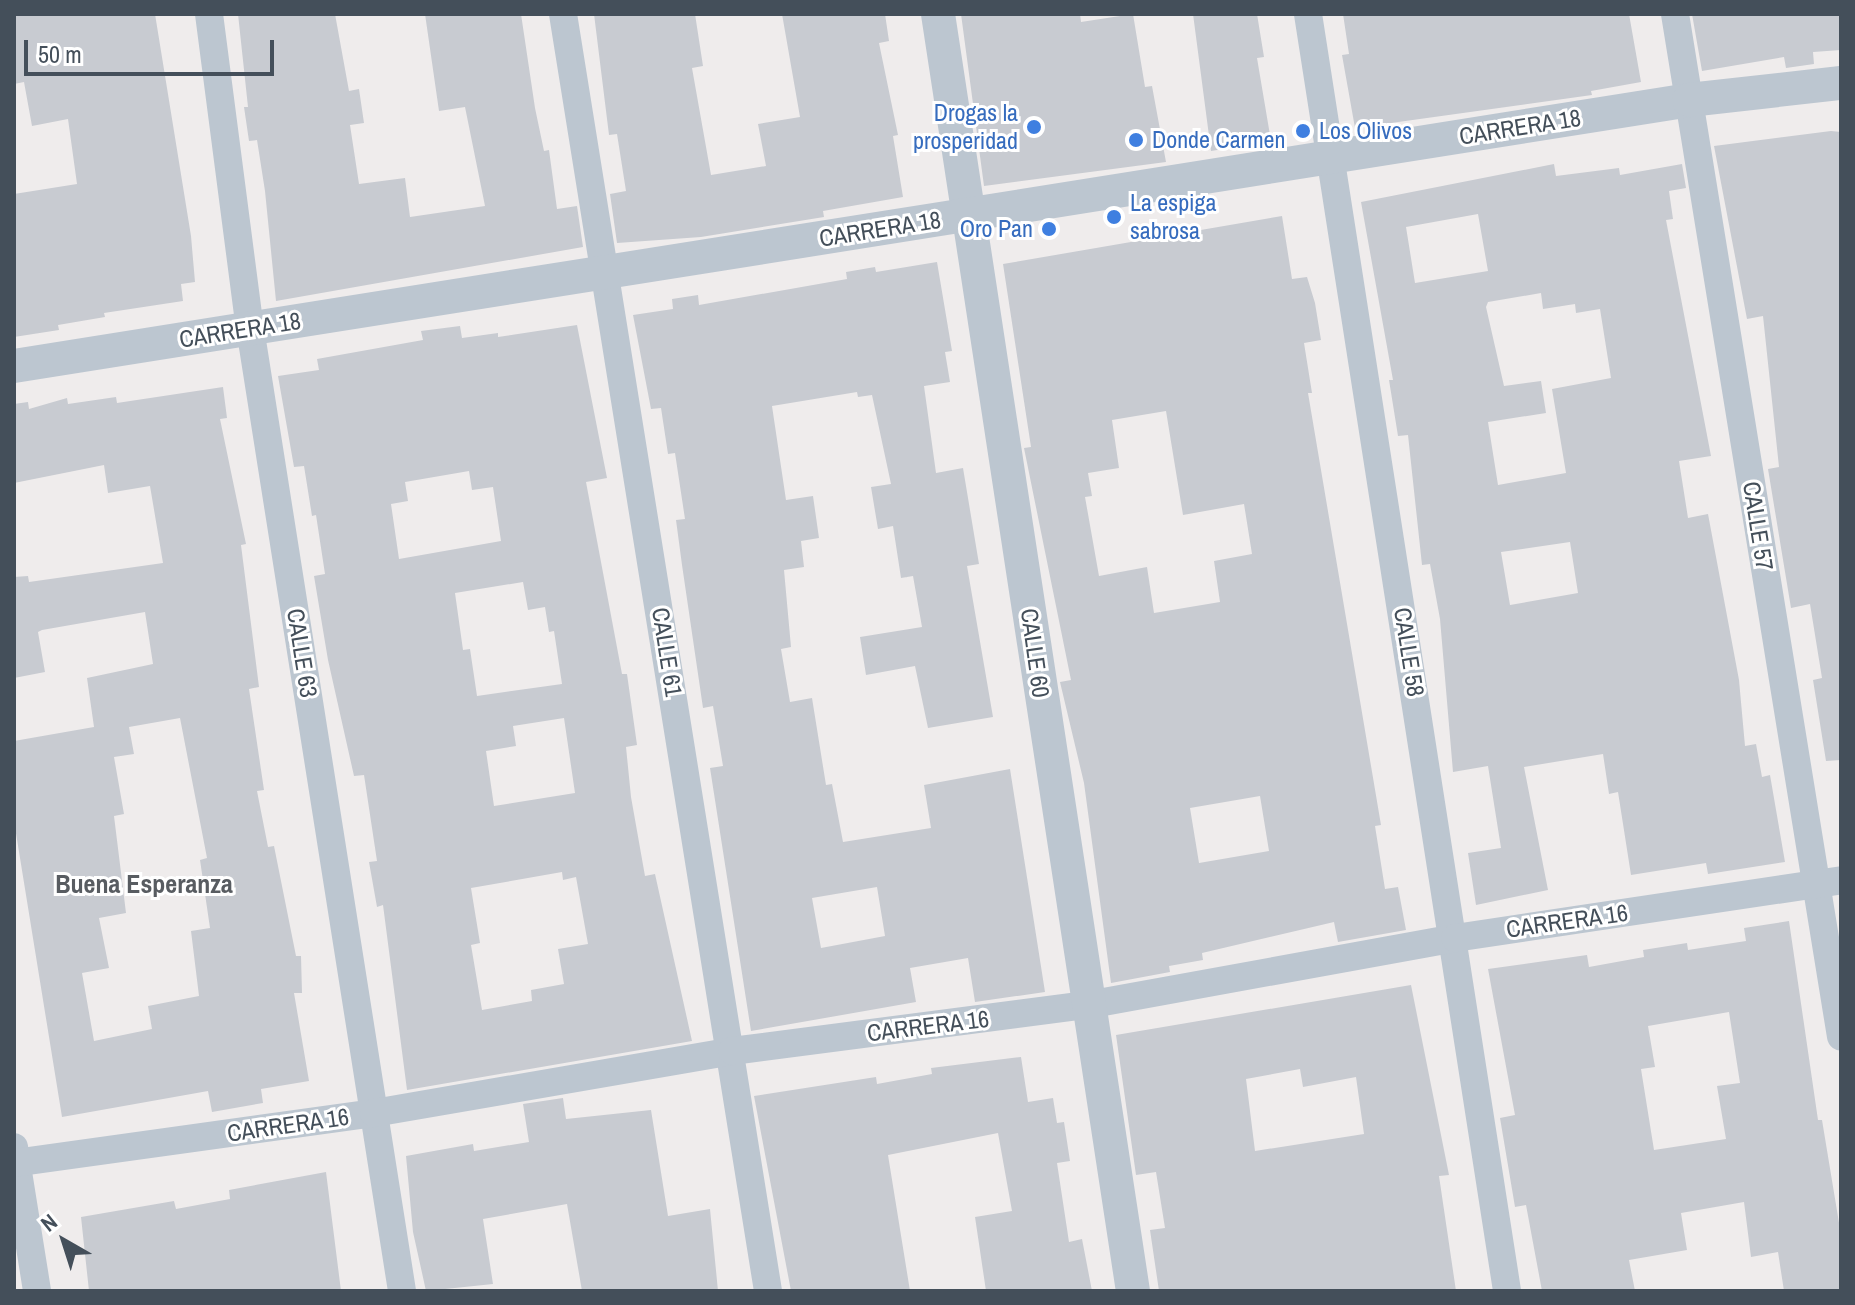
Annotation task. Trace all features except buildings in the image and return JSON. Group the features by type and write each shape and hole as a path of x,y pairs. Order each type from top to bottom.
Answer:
{"street":[{"name":"CALLE 63","path":"209,14 250,328 402,1291"},
{"name":"CALLE 61","path":"563,14 732,1051 768,1291"},
{"name":"CALLE 60","path":"938,14 972,214 1087,1005 1133,1291"},
{"name":"CALLE 58","path":"1308,14 1455,938 1507,1291"},
{"name":"CALLE 57","path":"1675,14 1829,882 1841,1037"},
{"name":"CARRERA 18","path":"14,366 1689,100 1841,83"},
{"name":"CARRERA 16","path":"15,1157 374,1113 732,1051 1087,1005 1455,938 1829,882"},
{"path":"15,1157 37,1291"}],"place":[{"name":"Drogas la prosperidad","path":"1034,127"},
{"name":"Los Olivos","path":"1303,131"},
{"name":"Donde Carmen","path":"1136,140"},
{"name":"La espiga sabrosa","path":"1114,217"},
{"name":"Oro Pan","path":"1049,229"}],"district":[{"name":"Buena Esperanza","path":"144,884"}]}
